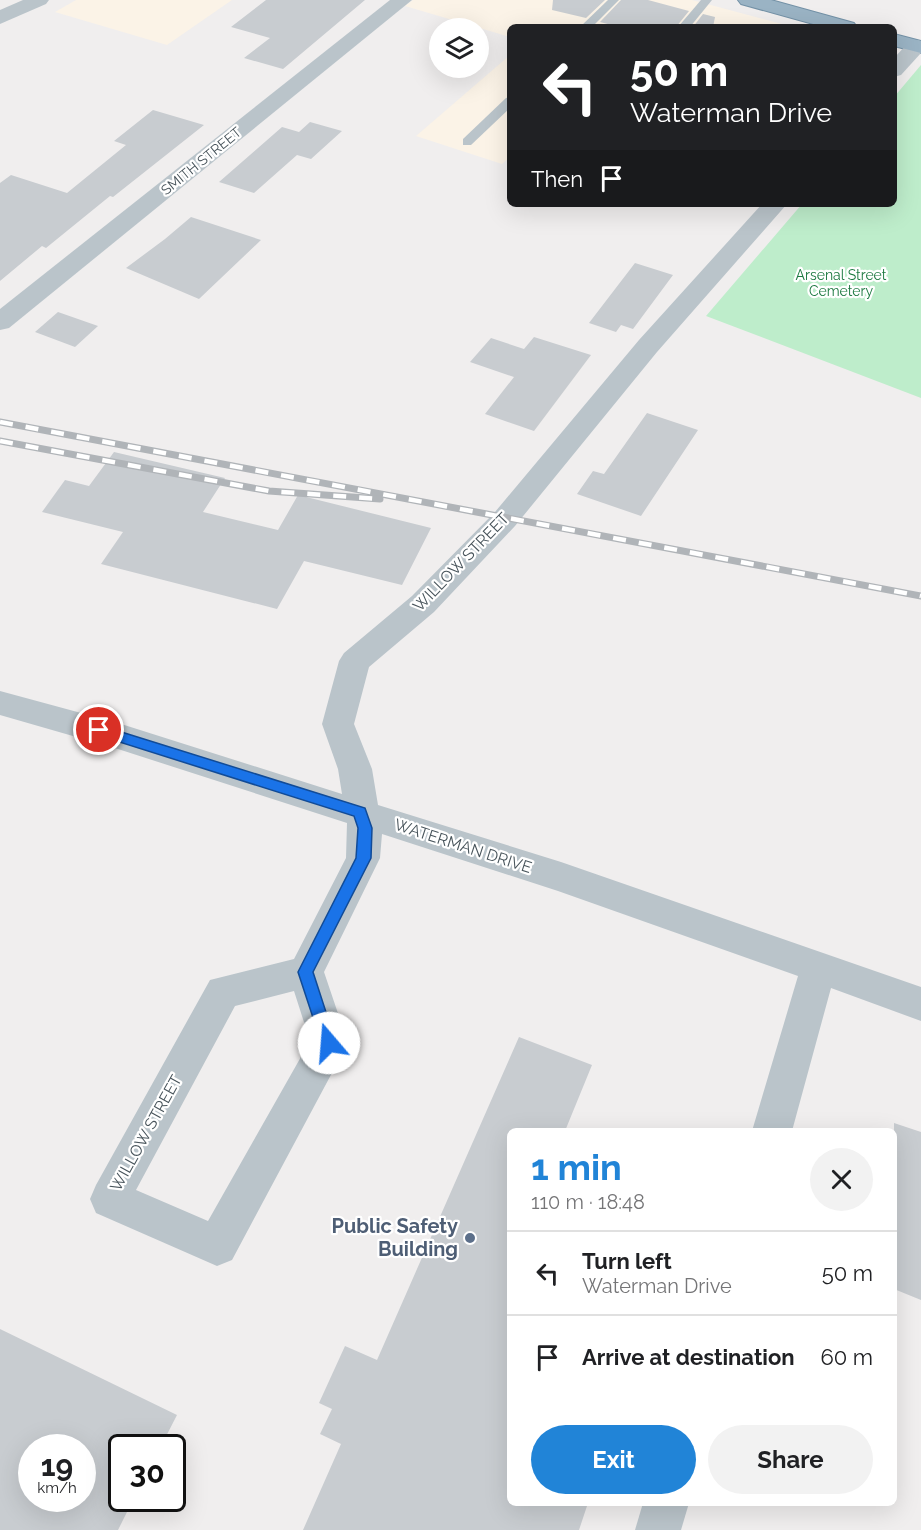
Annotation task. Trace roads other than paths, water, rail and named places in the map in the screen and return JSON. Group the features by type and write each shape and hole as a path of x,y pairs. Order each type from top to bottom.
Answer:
{"highway":[{"path":"748,0 836,24"},
{"path":"897,41 919,46"}],"street":[{"path":"0,18 39,0"},
{"name":"SMITH STREET","path":"0,322 402,0"},
{"path":"897,68 919,46"},
{"name":"WILLOW STREET","path":"306,972 223,992 110,1199 217,1245 329,1043 306,972 363,858 365,828 360,812 355,769 338,724 355,661 423,604 505,519 648,346 772,207"},
{"name":"WATERMAN DRIVE","path":"0,703 118,736 561,877 921,1004"},
{"path":"773,1128 818,969"},
{"path":"658,1530 665,1506"}],"lane":[{"path":"589,24 614,0"},
{"path":"687,24 707,0"},
{"path":"467,142 507,105"}],"railway":[{"path":"0,422 921,596"},
{"path":"0,441 269,491 380,499"}],"place":[{"name":"Public Safety Building","path":"470,1238"}],"park label":[{"name":"Arsenal Street Cemetery","path":"841,284"}]}
